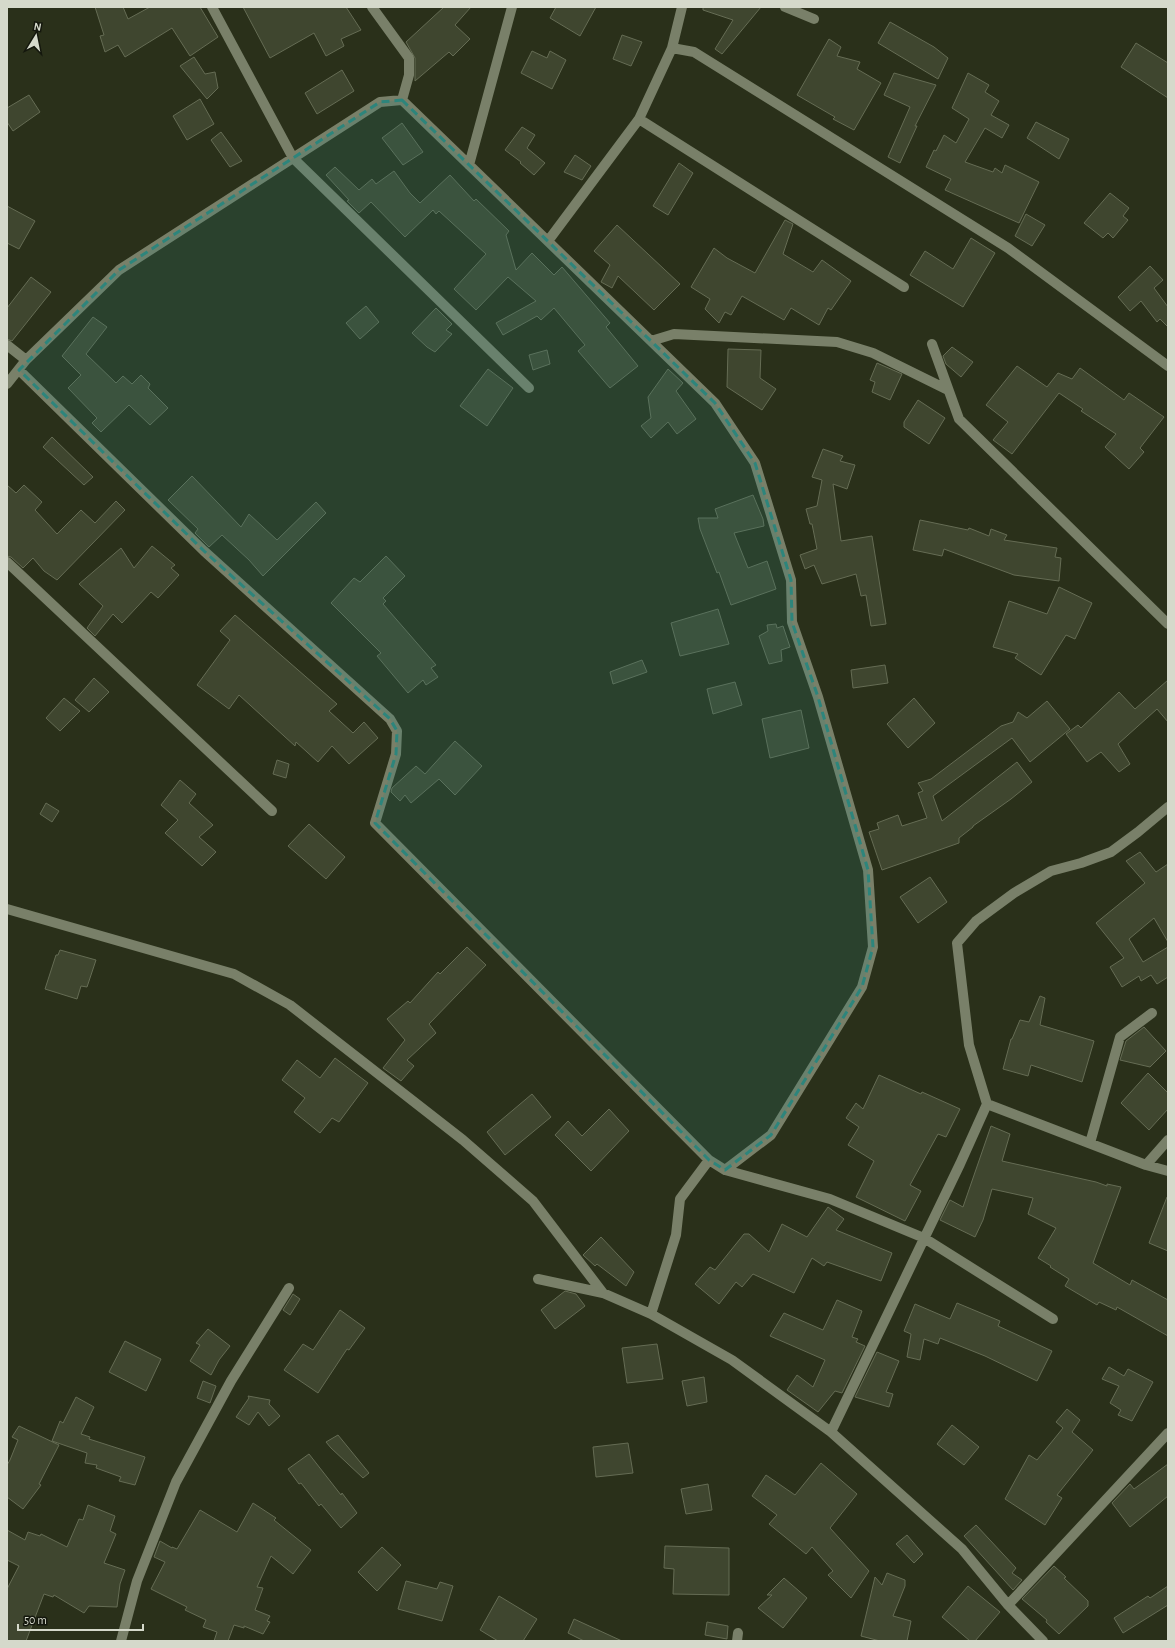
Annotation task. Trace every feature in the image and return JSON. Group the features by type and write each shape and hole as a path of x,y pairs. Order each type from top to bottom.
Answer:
{"street":[{"path":"212,7 293,158 529,388"},
{"path":"372,7 409,58 409,75 402,100"},
{"path":"469,165 512,7"},
{"path":"548,241 639,119 672,48 682,7"},
{"path":"785,7 814,19"},
{"path":"672,48 694,52 1008,248 1168,366"},
{"path":"7,384 26,360 119,270 380,102 402,100 715,403 755,463 791,580 792,622 818,697 868,870 873,947 862,987 771,1135 725,1170"},
{"path":"639,119 904,287"},
{"path":"651,341 674,334 837,342 873,353 948,390"},
{"path":"932,344 959,419 1168,624"},
{"path":"7,345 26,360"},
{"path":"19,370 204,551 390,719 397,731 396,754 376,823 709,1160 725,1170 830,1199 924,1238 1053,1319"},
{"path":"7,562 272,811"},
{"path":"831,1432 960,1164 987,1104 969,1045 957,943 976,921 1014,892 1051,871 1081,863 1111,852 1168,807"},
{"path":"7,909 234,974 290,1005 464,1140 533,1201 604,1293"},
{"path":"1090,1143 1120,1037 1152,1013"},
{"path":"987,1104 1146,1165 1168,1171"},
{"path":"1146,1165 1168,1140"},
{"path":"651,1314 676,1235 680,1199 709,1160"},
{"path":"538,1279 604,1293 651,1314 732,1360 831,1432 962,1549 1008,1605 1043,1641"},
{"path":"121,1641 137,1581 176,1482 231,1381 289,1288"},
{"path":"1008,1605 1168,1433"}],"highlighted area":[{"path":"402,100 715,403 755,463 791,580 792,622 818,697 868,870 873,947 862,987 771,1135 725,1170 709,1160 375,823 396,754 397,731 390,719 204,551 19,370 119,270 380,102"}],"building":[{"path":"95,7 123,7 128,19 150,7 200,7 218,37 190,56 172,28 125,57 118,45 105,52 100,36 104,35"},
{"path":"243,7 346,7 361,30 341,39 344,46 326,56 314,33 270,58"},
{"path":"444,7 471,7 455,25 470,39 453,56 449,52 415,81 415,58 406,42"},
{"path":"556,7 596,7 580,36 550,18"},
{"path":"703,7 761,7 722,54 715,49 733,20 703,10"},
{"path":"890,22 934,47 948,58 938,79 878,43"},
{"path":"622,35 642,42 631,66 613,59"},
{"path":"829,39 841,47 837,56 860,62 857,69 881,83 854,130 833,119 835,117 797,95"},
{"path":"1136,43 1168,63 1168,98 1121,67"},
{"path":"532,51 547,58 550,51 566,60 552,89 521,73"},
{"path":"194,57 205,74 215,72 218,88 207,99 180,66"},
{"path":"342,70 354,91 317,114 305,93"},
{"path":"894,73 936,85 915,126 917,126 900,163 888,157 910,107 884,95"},
{"path":"968,73 989,85 985,92 999,101 991,115 1009,125 1002,138 985,128 965,162 993,172 995,168 1002,173 1005,165 1039,182 1019,223 945,190 951,179 926,167 934,150 936,151 944,135 956,143 969,119 952,108"},
{"path":"29,95 40,112 13,131 7,122 7,108"},
{"path":"200,99 214,124 187,140 173,116"},
{"path":"1036,122 1069,139 1059,159 1027,138"},
{"path":"402,123 423,152 403,165 382,138"},
{"path":"522,127 535,135 527,148 545,163 534,175 520,163 521,162 505,150"},
{"path":"221,132 242,161 230,167 211,140"},
{"path":"575,155 591,166 582,180 564,172"},
{"path":"679,163 693,173 668,215 653,206"},
{"path":"335,167 359,190 372,179 376,184 394,171 410,193 420,203 450,175 474,201 476,199 509,231 506,235 516,270 532,253 554,275 562,267 610,323 606,327 638,366 610,388 578,351 585,345 554,308 541,320 537,316 503,335 496,323 536,301 508,277 476,310 454,289 486,254 439,211 436,214 433,210 405,237 371,202 359,213 326,175"},
{"path":"1110,193 1129,208 1123,216 1128,220 1113,238 1108,233 1103,238 1084,223"},
{"path":"7,206 35,221 19,249 7,243"},
{"path":"1026,214 1045,225 1032,246 1015,236"},
{"path":"785,220 793,224 783,254 813,272 822,260 851,281 831,310 828,308 819,325 791,308 784,320 742,296 731,315 725,312 719,323 705,309 710,299 691,287 714,248 727,258 755,273"},
{"path":"617,225 680,284 654,310 618,276 612,288 601,282 610,265 594,251"},
{"path":"971,238 995,253 963,307 910,275 925,251 953,269"},
{"path":"1150,266 1163,280 1154,288 1168,307 1168,327 1160,319 1157,322 1141,301 1130,311 1118,297"},
{"path":"31,277 51,292 12,341 7,339 7,308"},
{"path":"366,306 379,322 360,339 346,323"},
{"path":"436,308 452,324 446,330 452,334 435,352 427,347 412,333"},
{"path":"93,317 107,327 86,354 116,383 123,376 132,384 141,375 150,384 148,388 168,408 150,425 129,405 101,432 92,423 97,418 68,388 81,375 62,356"},
{"path":"952,347 973,362 961,377 946,364 943,356"},
{"path":"728,349 761,350 760,378 776,389 762,410 727,387"},
{"path":"547,350 550,364 533,370 529,355"},
{"path":"877,363 902,374 890,400 872,392 875,382 870,380"},
{"path":"1017,366 1047,387 1058,373 1072,379 1080,368 1124,400 1129,393 1164,417 1140,448 1144,452 1129,469 1105,447 1116,434 1081,411 1083,409 1059,393 1012,454 993,440 1008,422 986,405"},
{"path":"488,369 513,388 487,426 460,406"},
{"path":"668,369 683,383 676,391 696,419 677,434 668,422 651,438 641,426 651,418 648,397"},
{"path":"918,400 945,418 929,444 904,427 904,422"},
{"path":"52,437 93,477 84,485 43,447"},
{"path":"823,449 843,456 840,461 855,465 847,489 833,484 841,541 872,536 886,624 871,626 866,595 861,596 856,574 822,584 814,565 805,569 800,555 817,549 812,524 810,524 806,509 817,506 822,480 812,477"},
{"path":"192,476 241,527 249,514 277,540 316,502 326,513 263,576 249,560 222,535 209,547 195,533 198,529 168,500"},
{"path":"7,485 16,493 24,485 42,502 35,510 57,534 81,510 95,523 116,501 125,510 57,580 44,571 33,558 23,568 11,557 7,556"},
{"path":"753,495 763,519 764,526 734,533 748,568 767,561 776,589 731,605 719,572 717,573 700,529 698,518 718,518 715,509"},
{"path":"920,520 968,530 969,528 989,536 991,529 1007,535 1004,540 1057,548 1055,557 1061,558 1059,581 1014,575 944,549 942,556 913,550"},
{"path":"152,546 175,565 171,568 179,575 158,598 151,592 122,623 113,614 95,636 87,628 103,606 79,584 121,548 134,568"},
{"path":"386,556 405,576 383,598 386,601 383,604 436,665 431,668 438,677 426,685 423,680 408,693 377,656 381,653 331,603 354,578 360,582"},
{"path":"1059,587 1092,603 1075,639 1066,635 1041,675 1015,658 1018,654 993,647 1009,601 1047,614"},
{"path":"718,609 729,644 680,656 671,623"},
{"path":"235,615 337,704 329,711 353,733 364,722 378,738 349,764 332,746 318,762 296,742 295,746 239,695 229,709 197,685 230,640 220,631"},
{"path":"776,624 777,628 783,626 790,647 781,650 782,661 769,664 759,636 768,631 767,625"},
{"path":"642,660 647,672 613,684 610,672"},
{"path":"885,665 888,683 853,688 851,670"},
{"path":"94,678 109,692 89,712 75,700"},
{"path":"1168,680 1168,722 1157,709 1118,744 1130,764 1119,772 1101,752 1087,762 1066,734 1078,725 1081,728 1119,692 1135,709"},
{"path":"735,682 742,705 713,714 707,689"},
{"path":"64,698 80,711 60,731 46,718"},
{"path":"914,698 935,723 908,748 887,724"},
{"path":"1047,701 1070,729 1030,762 1012,738 933,796 942,821 1017,762 1032,782 973,826 959,838 959,843 882,870 869,832 879,829 877,823 898,815 902,826 927,818 918,793 923,791 918,783 931,779 1001,726 1013,722 1018,712 1027,718"},
{"path":"801,710 809,748 770,758 762,719"},
{"path":"455,741 482,766 455,795 439,779 411,803 405,795 400,801 391,792 392,788 416,766 425,774"},
{"path":"277,760 289,764 286,778 273,774"},
{"path":"180,780 196,794 189,803 213,825 199,837 216,852 202,866 165,833 178,820 161,805"},
{"path":"46,803 59,811 52,822 40,814"},
{"path":"309,824 345,857 326,879 288,846"},
{"path":"1140,852 1156,872 1168,864 1168,942 1154,918 1129,939 1143,962 1168,947 1168,977 1157,984 1151,975 1141,981 1139,976 1122,987 1110,967 1124,958 1096,923 1145,883 1126,861"},
{"path":"930,877 947,902 918,923 900,897"},
{"path":"467,947 486,965 429,1024 436,1033 407,1060 414,1066 401,1081 383,1068 405,1040 387,1019 408,1001 410,1003 438,972 440,974"},
{"path":"60,950 96,960 87,987 81,986 77,999 45,989 56,955 58,955"},
{"path":"1040,996 1045,998 1040,1025 1094,1041 1082,1082 1031,1065 1028,1076 1003,1069 1011,1039 1020,1020 1029,1022"},
{"path":"1144,1027 1166,1051 1150,1067 1120,1060 1126,1041"},
{"path":"335,1058 368,1083 339,1122 332,1118 320,1133 294,1112 305,1098 282,1080 297,1060 320,1078"},
{"path":"1148,1073 1168,1093 1168,1109 1149,1130 1121,1103"},
{"path":"879,1075 921,1094 922,1092 960,1109 946,1137 938,1134 910,1185 921,1191 905,1221 856,1197 874,1161 848,1145 859,1127 846,1118 856,1103 863,1109"},
{"path":"532,1094 551,1117 505,1155 487,1132"},
{"path":"609,1109 629,1131 591,1171 555,1135 568,1121 582,1136"},
{"path":"991,1126 1010,1134 1002,1161 1096,1182 1107,1186 1107,1184 1121,1187 1093,1263 1130,1285 1132,1280 1168,1300 1168,1336 1117,1307 1116,1310 1099,1302 1097,1305 1065,1286 1069,1279 1038,1258 1056,1228 1028,1214 1033,1198 992,1189 983,1220 975,1237 940,1220 950,1200 963,1207"},
{"path":"1168,1197 1168,1251 1149,1243"},
{"path":"828,1207 844,1219 836,1230 892,1253 881,1281 827,1262 824,1266 812,1258 794,1293 753,1274 742,1287 736,1282 719,1304 695,1284 710,1267 715,1270 744,1234 749,1234 769,1252 782,1224 807,1237"},
{"path":"601,1237 634,1272 626,1286 597,1264 595,1266 583,1255"},
{"path":"565,1291 576,1294 585,1306 555,1329 541,1310"},
{"path":"293,1294 300,1299 290,1315 283,1310"},
{"path":"837,1300 862,1311 852,1337 858,1339 856,1342 865,1346 842,1393 835,1391 818,1412 787,1390 797,1375 813,1387 825,1360 770,1336 784,1313 823,1330"},
{"path":"957,1303 1000,1321 998,1326 1052,1351 1037,1381 985,1356 940,1338 938,1344 924,1339 920,1360 907,1357 911,1334 904,1331 915,1304 950,1319"},
{"path":"340,1310 365,1328 349,1350 347,1349 318,1393 284,1370 303,1344 313,1350"},
{"path":"208,1329 230,1346 219,1360 211,1375 190,1361 200,1345 196,1343"},
{"path":"125,1341 161,1359 146,1391 109,1372"},
{"path":"657,1344 663,1379 627,1383 622,1348"},
{"path":"877,1352 899,1361 886,1392 893,1394 889,1407 855,1397"},
{"path":"1109,1367 1124,1376 1128,1369 1153,1382 1132,1421 1118,1415 1121,1410 1110,1403 1119,1386 1102,1379"},
{"path":"704,1377 707,1402 687,1406 682,1381"},
{"path":"203,1381 216,1386 210,1403 197,1398"},
{"path":"248,1396 270,1400 269,1404 280,1416 269,1426 258,1412 249,1425 236,1417 249,1398"},
{"path":"76,1397 94,1407 81,1434 90,1437 89,1439 145,1457 135,1485 119,1481 121,1477 96,1468 97,1465 85,1463 87,1453 52,1441 60,1421 63,1423"},
{"path":"1067,1409 1080,1420 1072,1432 1093,1450 1057,1495 1062,1498 1045,1525 1005,1499 1029,1455 1037,1460 1063,1428 1056,1422"},
{"path":"952,1425 979,1447 964,1465 937,1444"},
{"path":"19,1426 59,1445 39,1484 41,1485 23,1509 7,1497 7,1465 18,1440 12,1437"},
{"path":"338,1435 369,1473 363,1478 326,1442"},
{"path":"628,1443 633,1473 596,1477 593,1447"},
{"path":"309,1454 357,1513 341,1528 321,1504 319,1506 301,1483 299,1484 288,1469"},
{"path":"821,1463 857,1494 830,1528 869,1571 851,1598 828,1575 833,1571 812,1547 806,1554 769,1524 777,1515 752,1496 766,1475 795,1495"},
{"path":"1168,1464 1168,1496 1130,1527 1112,1503 1130,1484 1134,1489"},
{"path":"708,1484 712,1510 686,1514 681,1489"},
{"path":"253,1503 276,1518 274,1520 311,1550 293,1574 271,1556 257,1587 263,1588 255,1610 270,1616 267,1621 270,1622 263,1634 244,1626 244,1628 234,1625 228,1641 214,1641 217,1632 203,1627 206,1620 185,1610 187,1607 151,1589 165,1562 154,1557 160,1541 172,1548 177,1549 200,1510 237,1532"},
{"path":"88,1505 115,1516 110,1531 116,1534 104,1563 125,1570 120,1584 117,1607 89,1606 84,1613 54,1595 53,1597 44,1594 26,1641 7,1641 7,1589 19,1566 7,1560 7,1530 25,1540 28,1532 40,1536 41,1534 67,1547 79,1519 83,1520"},
{"path":"976,1525 1016,1568 1012,1573 1022,1580 1013,1590 964,1536"},
{"path":"907,1535 923,1554 914,1563 896,1544"},
{"path":"665,1546 729,1548 729,1595 673,1594 674,1569 664,1568"},
{"path":"382,1547 401,1565 377,1591 358,1572"},
{"path":"1054,1566 1088,1601 1088,1606 1059,1634 1046,1622 1047,1620 1022,1599"},
{"path":"887,1573 905,1580 905,1586 893,1616 911,1621 907,1641 880,1641 861,1636 875,1577 882,1585"},
{"path":"784,1578 807,1598 783,1628 758,1608 772,1595 767,1595"},
{"path":"406,1581 437,1589 440,1582 453,1586 442,1621 398,1609"},
{"path":"968,1586 1000,1612 975,1641 970,1641 942,1617"},
{"path":"1168,1586 1168,1605 1123,1633 1114,1618 1148,1596 1150,1598"},
{"path":"499,1596 537,1619 523,1641 498,1641 480,1630"},
{"path":"574,1619 622,1641 584,1641 568,1633"},
{"path":"707,1622 728,1626 727,1639 705,1635"}]}
